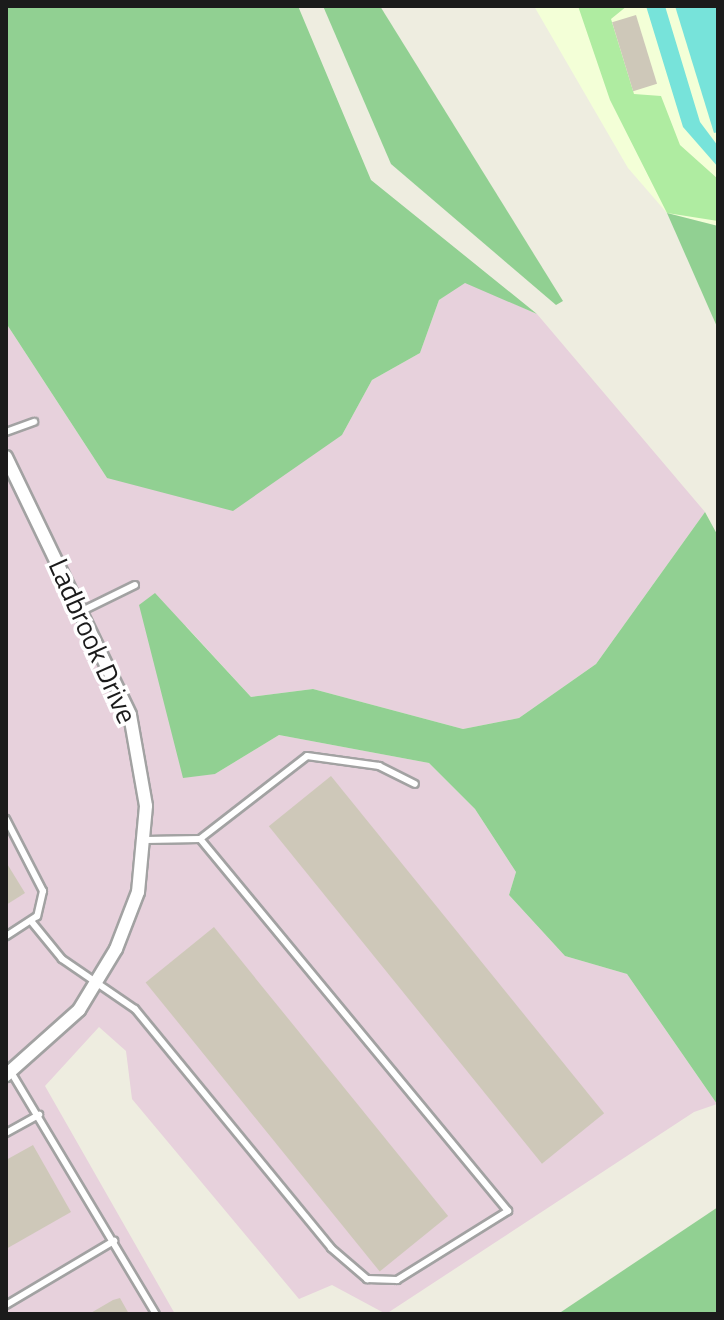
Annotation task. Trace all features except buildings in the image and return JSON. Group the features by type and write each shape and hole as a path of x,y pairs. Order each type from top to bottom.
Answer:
{"street":[{"name":"Ladbrook Drive","path":"6,457 82,611 136,736 146,840 130,917 99,982 56,1034 8,1073"}],"lane":[{"path":"6,432 34,422"},
{"path":"82,611 135,585"},
{"path":"146,840 200,839 307,756 379,766 415,784"},
{"path":"6,819 41,880 42,908 31,921 6,936"},
{"path":"31,921 62,959 135,1009 331,1248 367,1279 397,1280 508,1211 200,839"},
{"path":"8,1073 39,1115 156,1314"},
{"path":"6,1133 39,1115"},
{"path":"6,1305 114,1241"}],"shaded area":[{"path":"534,6 718,6 718,226 667,213 628,168"},
{"path":"646,6 665,6 700,122 718,146 718,167 683,127"},
{"path":"675,6 718,6 718,132 714,133"},
{"path":"465,282 537,314 705,512 596,664 519,718 463,729 313,689 251,697 186,626 215,774 279,735 429,763 475,809 516,872 509,895 565,956 627,974 717,1104 694,1112 386,1314 332,1285 299,1299 132,1099 126,1051 99,1027 45,1086 175,1314 6,1314 6,323 107,478 342,435 372,380 420,353 439,300"}],"green space":[{"path":"6,6 298,6 371,180 537,314 465,283 439,300 420,353 372,380 342,435 233,511 107,478 6,323"},
{"path":"323,6 380,6 563,301 556,305 391,164"},
{"path":"578,6 627,6 611,19 634,94 661,96 680,145 718,179 718,221 667,213 610,100"},
{"path":"667,213 718,226 718,329"},
{"path":"705,512 718,536 717,1104 627,974 565,956 509,895 516,872 475,809 429,763 279,735 215,774 183,778 139,605 155,593 251,697 313,689 463,729 519,718 596,664"},
{"path":"718,1207 718,1314 558,1314"}]}
